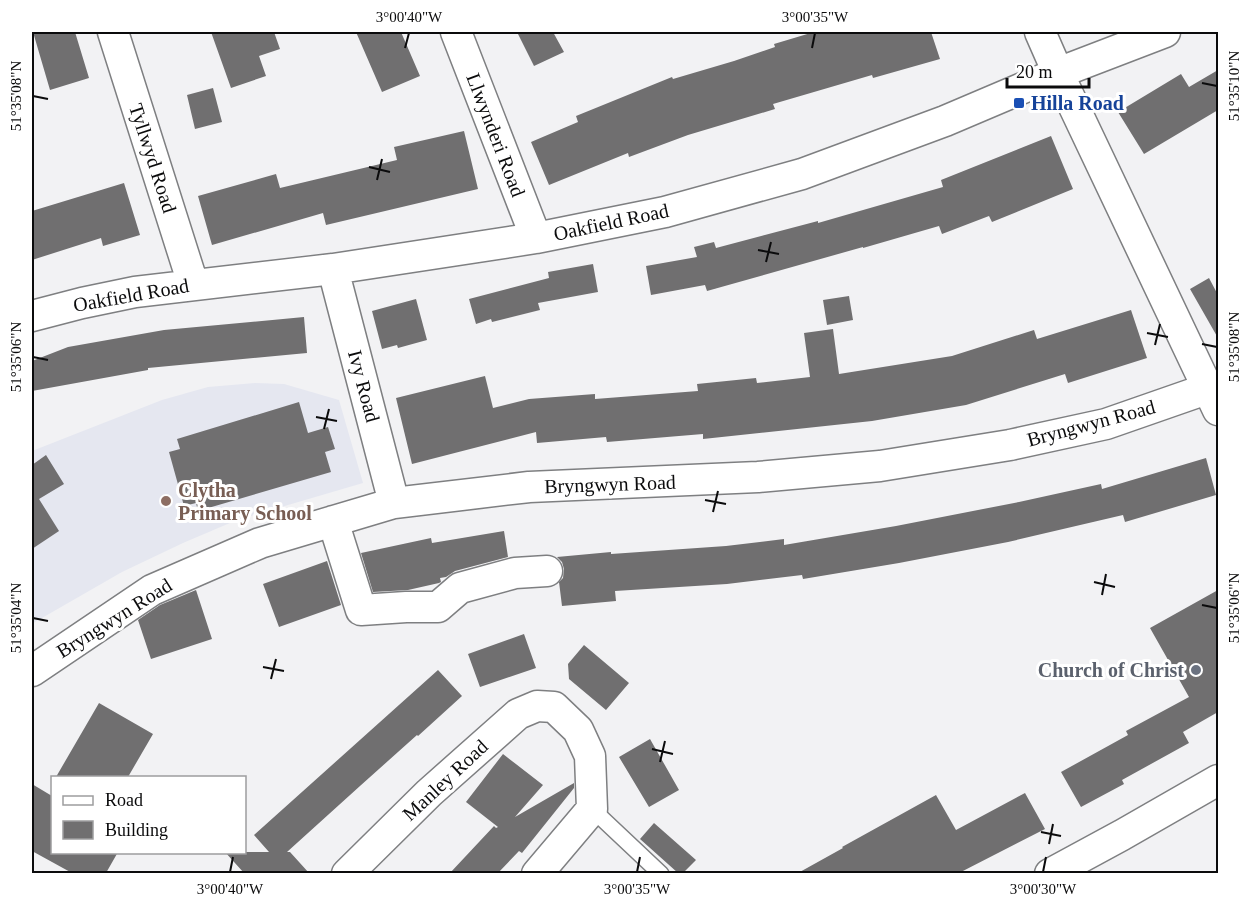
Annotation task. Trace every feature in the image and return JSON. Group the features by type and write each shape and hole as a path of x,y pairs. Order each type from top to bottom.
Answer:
{"street":[{"name":"Tyllwyd Road","path":"113,32 193,284"},
{"name":"Llwynderi Road","path":"456,32 536,238"},
{"path":"1040,32 1215,394"},
{"name":"Oakfield Road","path":"32,315 135,291 333,269 536,238 665,212 802,174 945,121 1058,73 1166,32"},
{"name":"Ivy Road","path":"333,269 394,503"},
{"name":"Bryngwyn Road","path":"32,670 152,590 260,543 394,503 529,487 758,477 880,466 1010,445 1106,424 1215,394"},
{"path":"333,521 360,610 438,607 460,588 514,573 547,571"},
{"name":"Manley Road","path":"347,873 429,793 518,714 537,706 554,707 578,730 590,756 592,809"},
{"path":"1050,873 1218,780"},
{"path":"537,873 592,809"}],"lane":[{"path":"592,809 661,873"}],"shaded area":[{"name":"Clytha Primary School","path":"255,383 284,384 339,400 363,483 237,520 183,543 122,572 32,625 32,451 162,400 208,387"}],"building":[{"path":"33,32 75,32 89,78 50,90"},
{"path":"211,32 274,32 280,49 259,56 266,76 231,88"},
{"path":"356,32 401,32 420,76 382,92"},
{"path":"517,32 553,32 564,52 534,66"},
{"path":"814,32 931,32 940,59 873,78 872,75 773,104 775,109 688,135 629,157 628,153 549,185 531,142 578,122 576,116 672,77 673,79 734,61 775,47 774,44"},
{"path":"1218,70 1218,110 1144,154 1118,112 1181,74 1189,87"},
{"path":"213,88 222,122 195,129 187,95"},
{"path":"464,131 478,189 326,225 323,213 212,245 198,196 276,174 280,188 397,160 394,147"},
{"path":"1051,136 1073,189 992,222 989,216 942,234 939,226 707,291 705,285 651,295 646,266 697,257 694,247 714,242 716,248 818,221 818,223 943,187 941,180"},
{"path":"124,183 140,235 103,246 101,238 32,260 32,211"},
{"path":"593,264 598,292 538,303 540,310 476,324 469,299 549,278 548,272"},
{"path":"1209,278 1218,295 1218,338 1190,289"},
{"path":"849,296 853,320 827,325 823,300"},
{"path":"416,299 427,340 398,348 397,345 382,349 372,311"},
{"path":"1131,310 1147,358 1068,383 1065,374 966,405 872,421 703,439 703,434 607,442 606,437 537,443 536,432 412,464 396,398 485,376 493,408 529,399 595,394 595,399 698,391 697,384 756,378 757,383 810,377 804,333 833,329 839,374 952,356 1034,330 1037,339"},
{"path":"304,317 307,353 148,368 148,370 32,391 32,361 68,347 164,330"},
{"path":"299,402 308,433 328,427 335,449 325,452 331,472 198,511 196,503 184,506 169,452 180,449 177,439"},
{"path":"46,455 64,484 39,499 59,531 32,549 32,465"},
{"path":"1206,458 1216,495 1125,522 1123,515 1008,542 803,579 802,575 727,584 615,591 616,601 562,606 559,582 563,578 564,569 557,557 726,546 784,539 784,545 896,526 1101,484 1102,489"},
{"path":"504,531 508,557 455,571 440,578 439,583 408,590 373,592 361,553 431,538 432,543"},
{"path":"327,561 341,605 279,627 263,584"},
{"path":"196,590 212,639 151,659 138,620 160,605"},
{"path":"1218,590 1218,712 1183,732 1189,743 1122,780 1124,784 1081,807 1061,772 1128,735 1126,731 1189,697 1150,628"},
{"path":"524,634 536,668 480,687 468,654"},
{"path":"584,645 629,683 606,710 569,679 568,664"},
{"path":"438,670 462,696 287,852 290,852 309,873 244,873 227,854 269,852 254,835"},
{"path":"99,703 153,734 129,776 57,776"},
{"path":"650,739 679,790 649,807 619,757"},
{"path":"503,754 543,785 515,817 574,783 574,788 522,853 519,851 498,873 450,873 494,826 498,827 466,802"},
{"path":"32,784 51,795 51,854 117,854 106,873 72,873 32,851"},
{"path":"1025,793 1045,829 959,873 798,873 936,795 956,830"},
{"path":"654,823 696,860 683,873 678,873 640,839"}],"place":[{"name":"Hilla Road","path":"1019,103"},
{"name":"Clytha Primary School","path":"166,501"},
{"name":"Church of Christ","path":"1196,670"}]}
